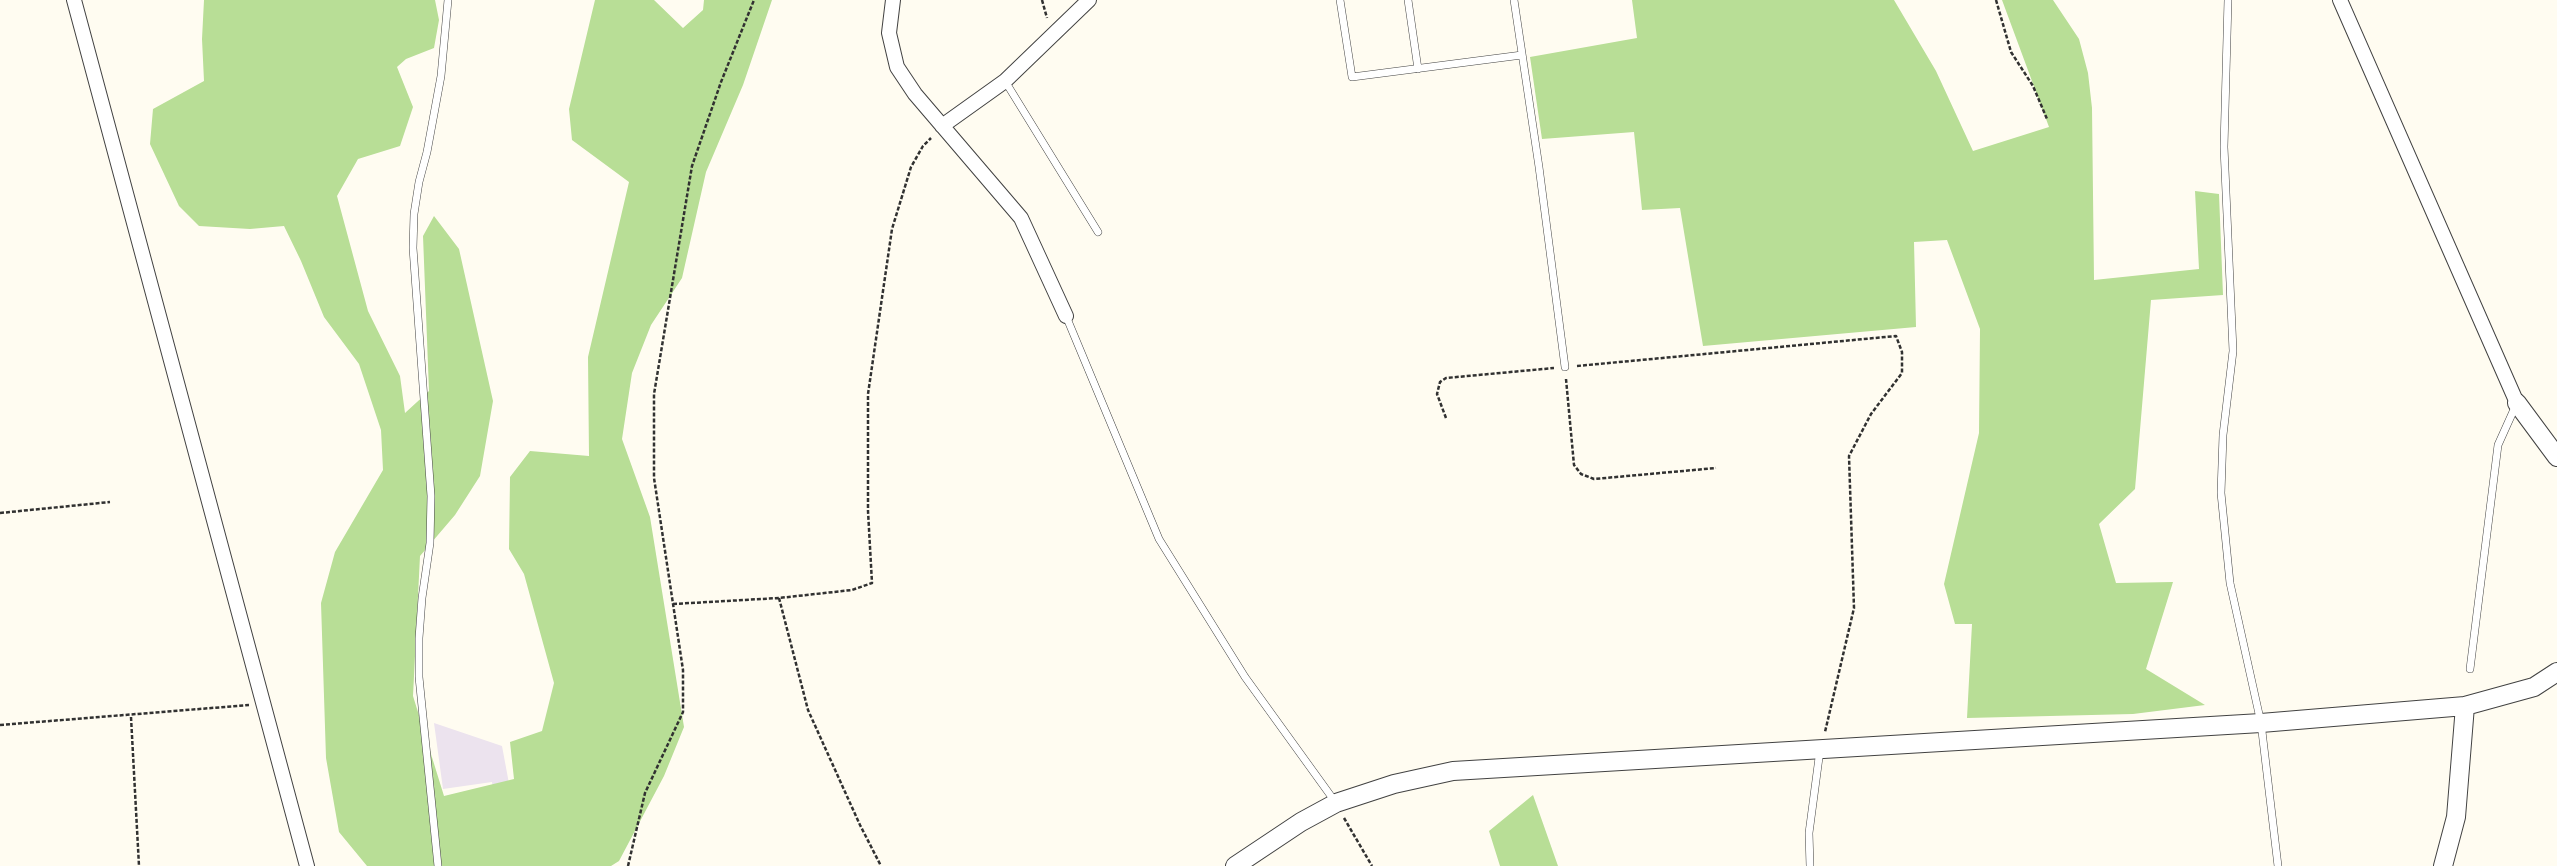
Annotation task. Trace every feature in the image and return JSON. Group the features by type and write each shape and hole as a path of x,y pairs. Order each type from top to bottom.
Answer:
{"street":[{"path":"74,0 307,866"},
{"path":"893,0 889,33 898,67 915,94 1021,218 1066,316"},
{"path":"942,126 1005,81 1089,0"},
{"path":"2340,0 2517,403 2557,457"},
{"path":"1235,866 1302,822 1336,803 1394,784 1453,771 2261,723 2465,706 2534,687 2557,672"},
{"path":"2443,866 2456,817 2465,706"}],"lane":[{"path":"438,866 419,677 419,638 422,598 430,543 431,496 413,248 414,214 419,182 427,152 442,76 448,0"},
{"path":"1340,0 1352,77 1522,55"},
{"path":"1408,0 1418,69"},
{"path":"1514,0 1540,167 1565,367"},
{"path":"2228,0 2224,147 2233,352 2223,434 2221,493 2230,583 2261,723 2278,866"},
{"path":"1005,81 1098,232"},
{"path":"1066,316 1159,539 1245,677 1336,803"},
{"path":"2470,669 2498,445 2517,403"},
{"path":"1810,866 1809,833 1820,750"}],"path":[{"path":"628,866 645,793 683,712 683,670 654,478 654,394 692,166 721,82 754,0"},
{"path":"1996,0 2011,52 2033,86 2047,119"},
{"path":"673,604 779,598 852,590 872,583 868,511 868,394 883,280 892,229 911,167 923,146 942,126"},
{"path":"1446,418 1437,394 1440,382 1446,378 1896,336 1902,352 1902,373 1871,414 1849,456 1854,608 1820,750"},
{"path":"1565,367 1574,465 1581,474 1594,479 1716,468"},
{"path":"0,512 110,502"},
{"path":"779,598 808,710 860,825 882,866"},
{"path":"0,725 131,717 263,702"},
{"path":"131,717 139,866"},
{"path":"1336,803 1372,866"}],"shaded area":[{"path":"434,723 502,746 510,789 493,791 492,782 443,789"}],"green space":[{"path":"204,0 435,0 439,20 434,48 406,59 397,67 413,107 400,146 358,159 337,196 368,311 400,376 405,413 429,391 423,236 434,216 459,249 493,401 480,476 455,515 420,556 413,696 444,796 514,779 510,742 542,731 554,683 524,574 509,549 510,477 530,451 589,456 588,357 629,182 572,140 569,109 595,0 654,0 683,28 703,10 704,0 772,0 743,85 706,172 682,278 651,325 632,373 622,439 650,517 684,727 664,776 619,861 611,866 367,866 339,832 326,758 321,603 335,552 383,470 381,430 359,364 324,317 301,261 284,226 250,229 199,226 179,206 150,144 153,109 204,81 202,39"},
{"path":"1632,0 1894,0 1936,71 1973,151 2049,127 2002,0 2053,0 2079,39 2088,73 2092,108 2094,280 2199,269 2195,191 2219,194 2223,295 2151,300 2135,489 2099,524 2116,583 2173,582 2146,669 2205,705 2133,714 1967,718 1972,624 1955,624 1944,584 1979,433 1980,329 1947,240 1914,242 1916,327 1703,346 1680,208 1642,210 1634,132 1542,139 1530,57 1637,38"},
{"path":"1533,795 1558,866 1500,866 1489,831"}]}
